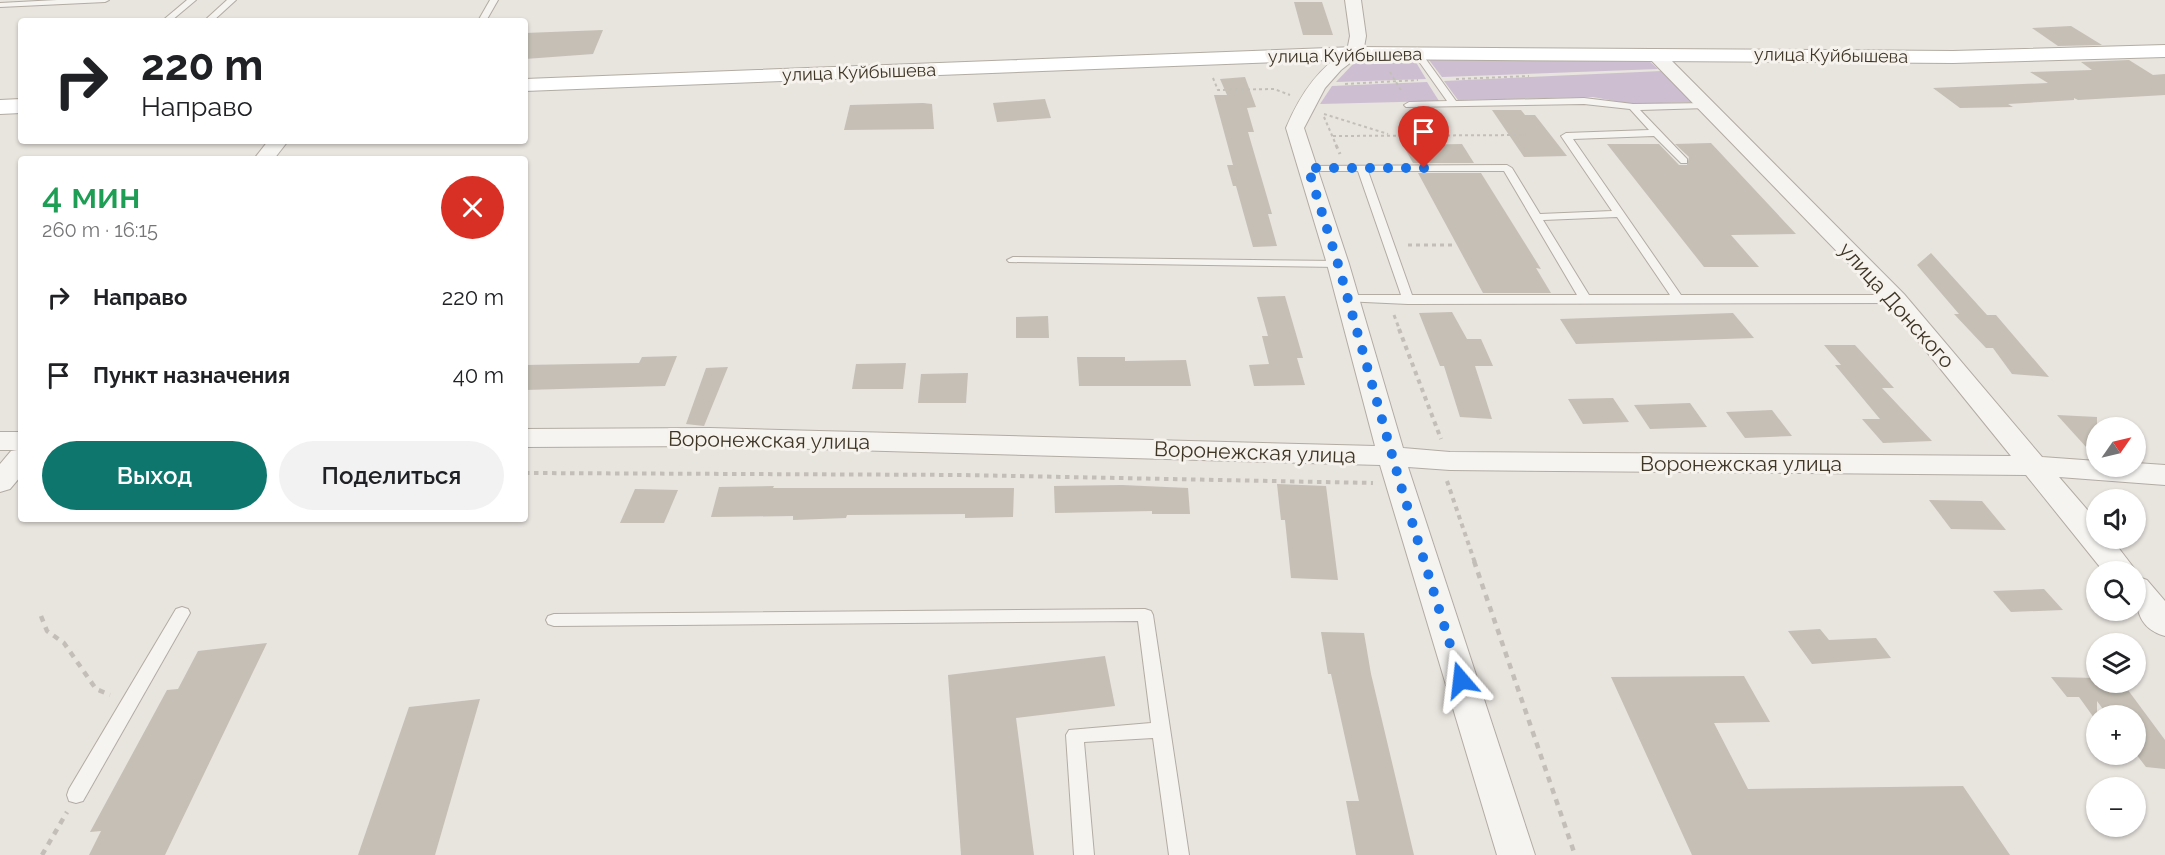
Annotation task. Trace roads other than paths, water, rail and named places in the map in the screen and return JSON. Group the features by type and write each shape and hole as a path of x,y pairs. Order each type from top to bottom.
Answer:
{"street":[{"path":"1353,0 1358,36 1355,54 1341,60 1320,83 1306,102 1295,128 1338,264 1400,483 1516,855"},
{"name":"улица Куйбышева","path":"528,85 1355,54 1953,57 2165,51"},
{"name":"улица Донского","path":"1655,54 1896,299 2113,561"},
{"path":"0,106 18,106"},
{"path":"266,156 276,144"},
{"name":"Воронежская улица","path":"528,438 710,437 1392,456 1450,461 2035,466 2165,475"},
{"path":"0,441 18,441"},
{"path":"0,482 18,461"},
{"path":"2146,600 2165,624"}],"lane":[{"path":"0,5 105,0"},
{"path":"170,18 192,0"},
{"path":"211,18 232,0"},
{"path":"484,18 494,0"},
{"path":"1417,53 1452,104"},
{"path":"1409,105 1584,100 1633,107 1707,105"},
{"path":"1633,107 1684,161"},
{"path":"1656,133 1566,136 1678,299"},
{"path":"1308,168 1507,168 1586,300"},
{"path":"1362,169 1408,300"},
{"path":"1536,217 1619,214"},
{"path":"1013,260 1338,264"},
{"path":"1347,299 1896,299"},
{"path":"76,795 182,613"},
{"path":"554,620 1145,615 1179,855"},
{"path":"1084,855 1075,735 1161,730"}]}
